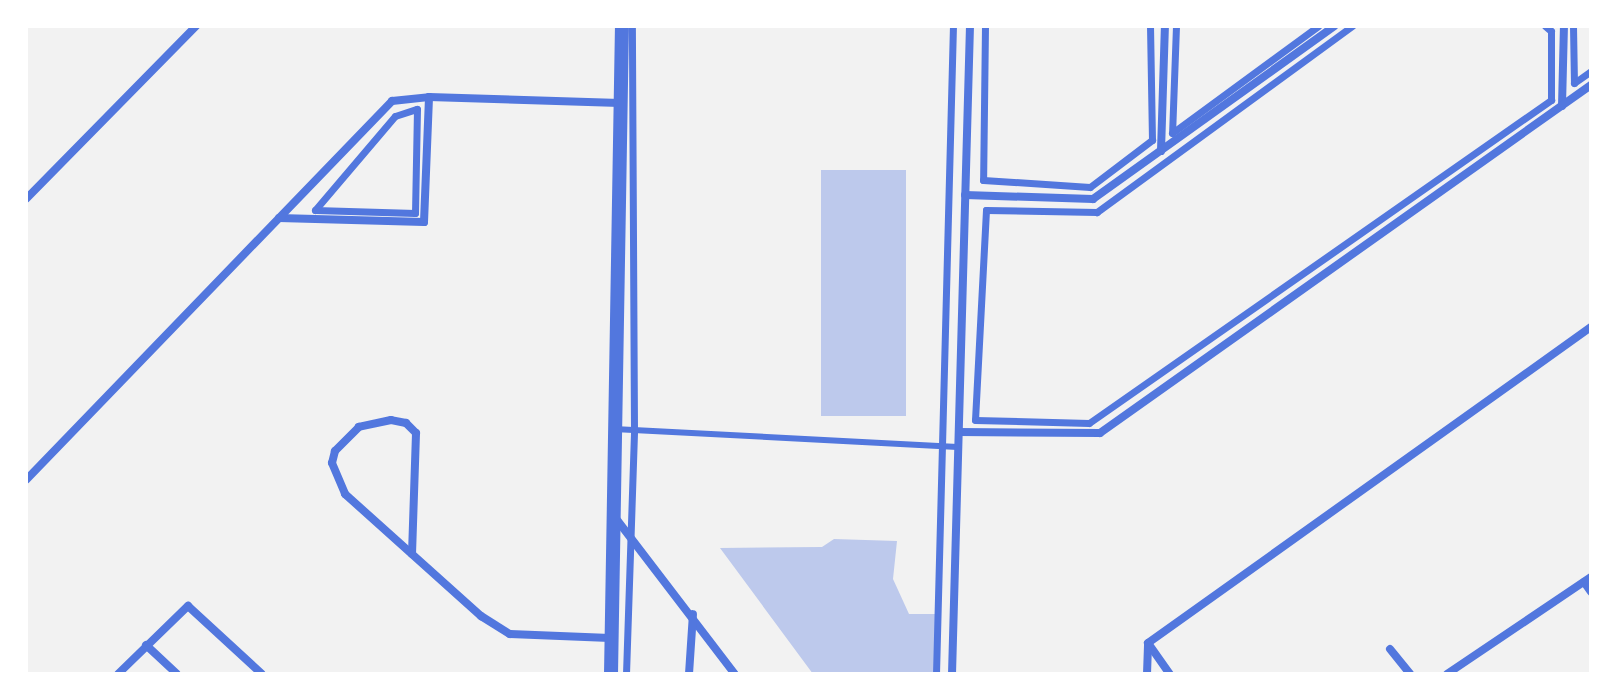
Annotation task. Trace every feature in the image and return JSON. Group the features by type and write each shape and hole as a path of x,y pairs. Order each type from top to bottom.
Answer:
{"street":[{"path":"26,199 196,26"},
{"path":"611,674 622,26"},
{"path":"626,674 628,529 634,430 632,26"},
{"path":"936,674 953,26"},
{"path":"952,674 970,26"},
{"path":"985,26 983,180 1090,187 1152,140 1150,26"},
{"path":"1161,151 1165,26"},
{"path":"1176,26 1172,133 1318,26"},
{"path":"965,195 1089,200 1335,26"},
{"path":"1352,26 1097,212 986,210 975,420 1089,423 1551,100 1551,31 1545,26"},
{"path":"1562,106 1564,26"},
{"path":"1573,26 1574,83 1591,71"},
{"path":"959,432 1100,433 1591,85"},
{"path":"26,480 388,104 429,97 620,103"},
{"path":"279,218 424,222 429,97"},
{"path":"417,109 415,213 315,210 395,116 417,109"},
{"path":"1148,643 1591,327"},
{"path":"412,554 416,433 406,423 391,420 359,427 335,451 336,480 412,554 502,630 610,638"},
{"path":"613,515 628,529 693,613 735,674"},
{"path":"1447,674 1587,579 1591,592"},
{"path":"118,674 181,609 191,607 262,674"},
{"path":"689,674 693,613"},
{"path":"1147,674 1148,643"},
{"path":"1148,643 1170,674"},
{"path":"146,645 177,674"},
{"path":"1390,649 1410,674"}],"lane":[{"path":"614,429 958,447"}],"building":[{"path":"821,170 906,170 906,416 821,416"},
{"path":"834,539 897,541 893,579 909,614 937,614 936,674 813,674 720,548 822,547"}]}
